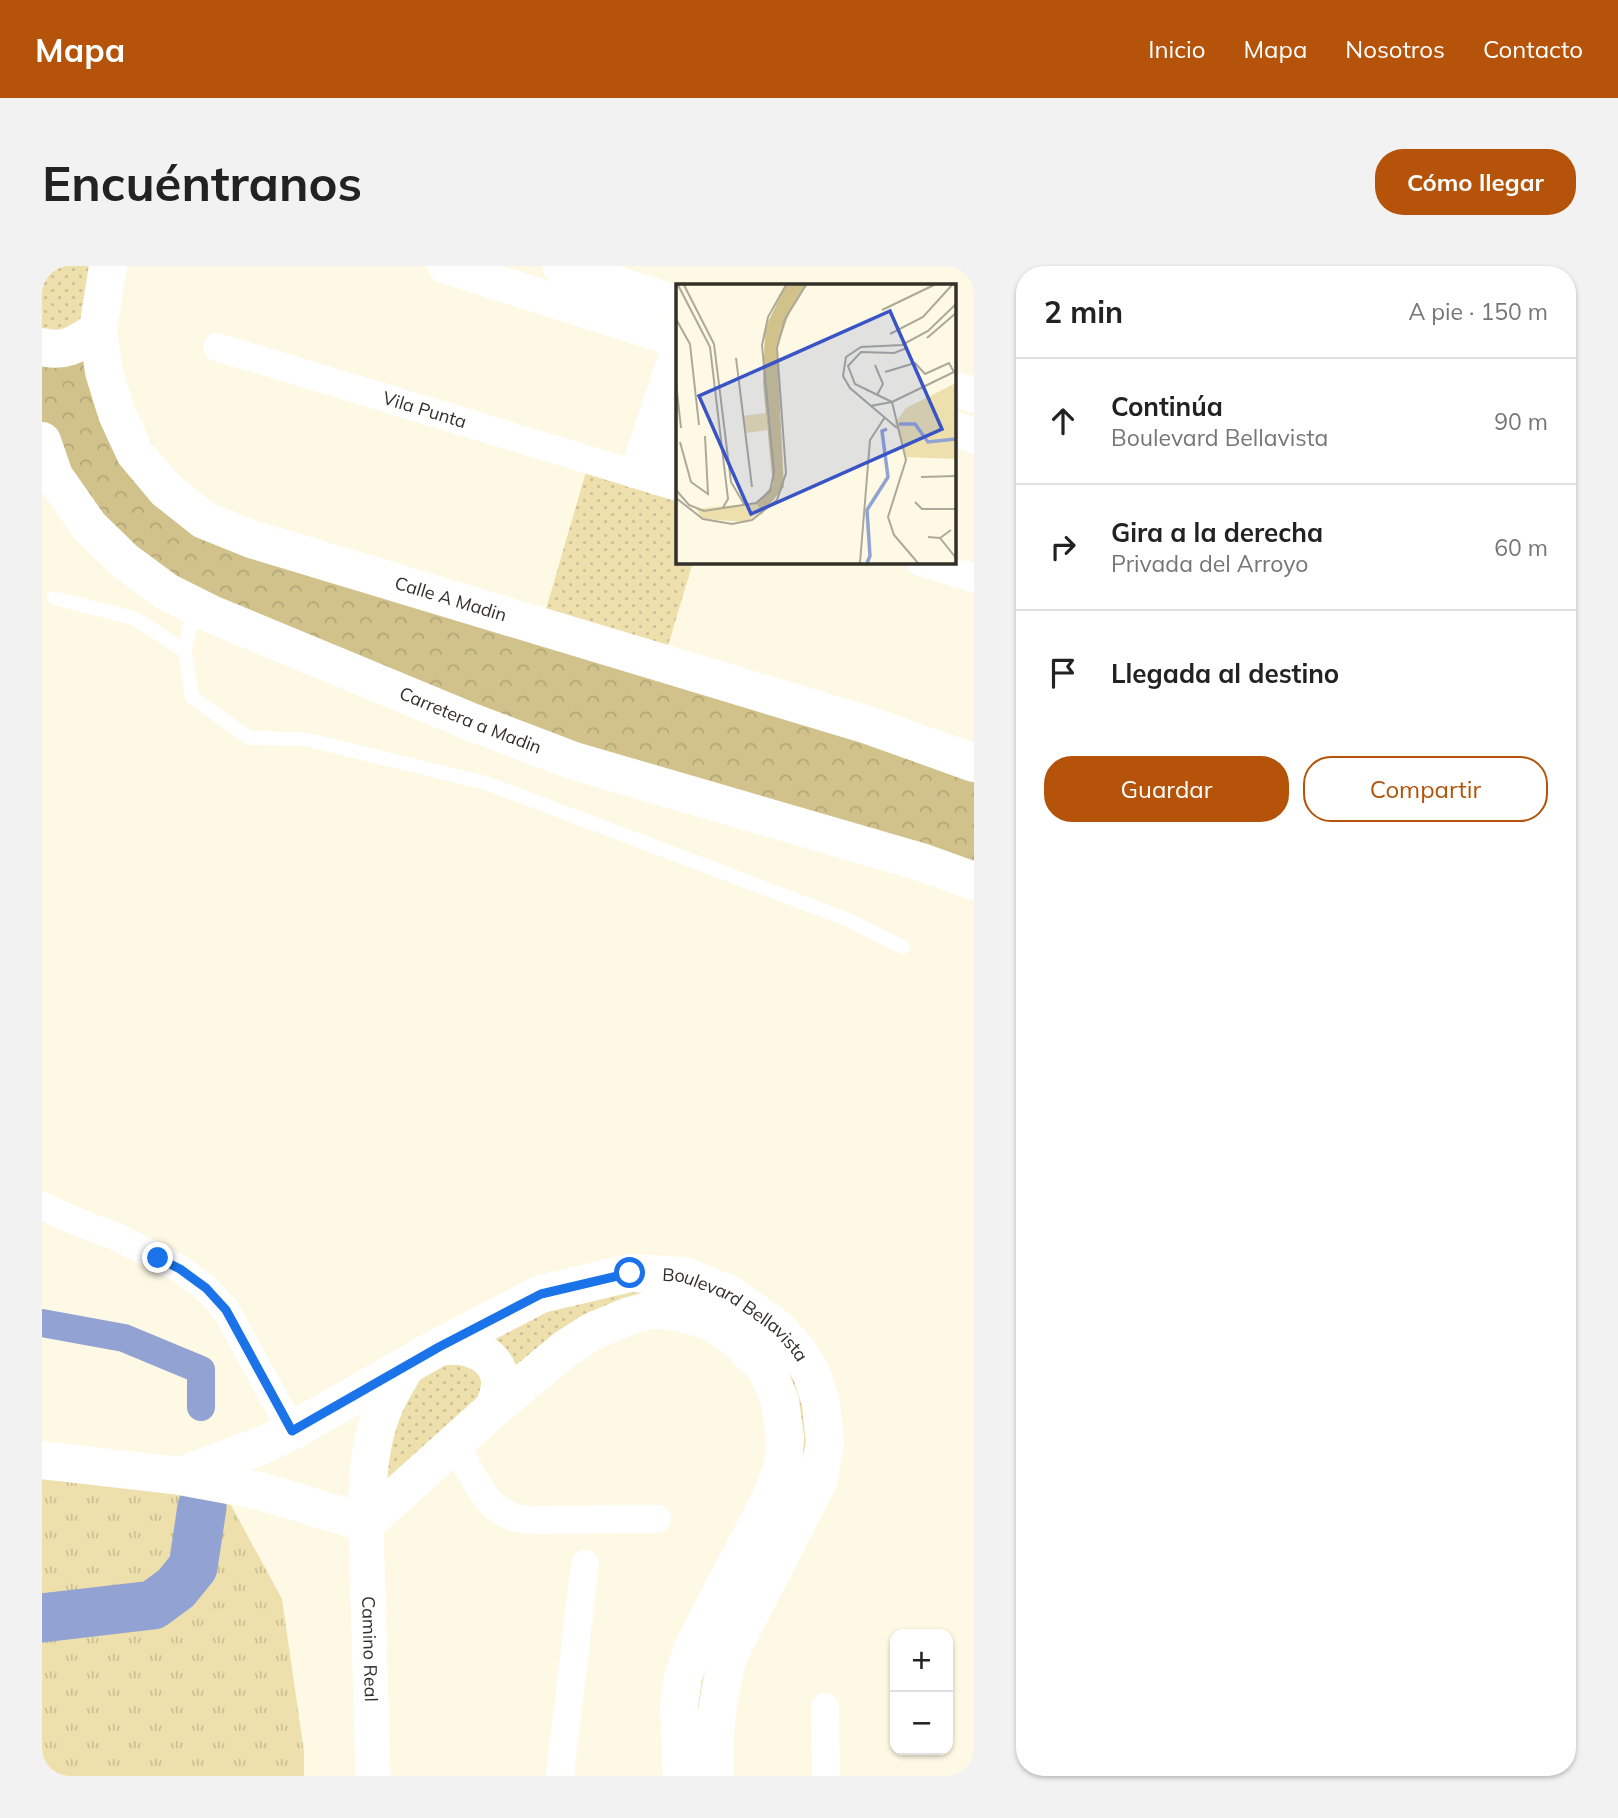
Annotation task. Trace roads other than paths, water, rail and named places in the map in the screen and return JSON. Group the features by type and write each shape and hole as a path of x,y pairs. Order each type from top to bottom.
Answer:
{"main road":[{"name":"Calle A Madin","path":"107,266 98,330 104,372 117,414 135,453 166,490 204,520 251,538 868,726 974,763"},
{"path":"42,347 54,350 70,348 98,330"},
{"name":"Carretera a Madin","path":"42,441 54,476 89,526 125,561 167,592 194,605 474,723 574,761 920,862 974,881"},
{"name":"Boulevard Bellavista","path":"188,1475 275,1438 541,1294 630,1273 683,1276 729,1294 777,1328 804,1361 811,1372 821,1403 825,1443 818,1481 729,1655 722,1676 716,1712 715,1776"},
{"name":"Boulevard Bellavista","path":"42,1460 188,1475 260,1491 366,1523 494,1408 565,1349 593,1331 655,1309 710,1321 734,1337 767,1370 780,1401 785,1437 783,1467 769,1502 695,1643 683,1677 679,1706 682,1776"},
{"path":"439,1347 466,1346 486,1355 500,1379 494,1408"},
{"path":"366,1523 368,1471 373,1439 383,1408 406,1366"}],"street":[{"path":"444,266 676,339"},
{"path":"561,266 676,302"},
{"name":"Vila Punta","path":"217,347 656,481"},
{"path":"656,481 676,353"},
{"path":"956,389 974,395"},
{"path":"656,481 676,420"},
{"path":"956,429 974,436"},
{"path":"927,564 974,578"},
{"path":"42,1206 115,1236 180,1269 206,1288 226,1310 275,1438"},
{"path":"455,1443 484,1493 498,1510 512,1517 532,1520 657,1519"},
{"name":"Camino Real","path":"366,1523 373,1776"},
{"path":"560,1776 585,1564"},
{"path":"825,1707 826,1776"}],"lane":[{"path":"54,598 134,618 185,651"},
{"path":"194,605 185,651 192,697 249,738 303,739 486,783 849,920 903,947"}],"waterway":[{"path":"42,1323 124,1338 201,1370 201,1407"},
{"path":"42,1618 153,1605 176,1588 193,1567 202,1507"}]}
